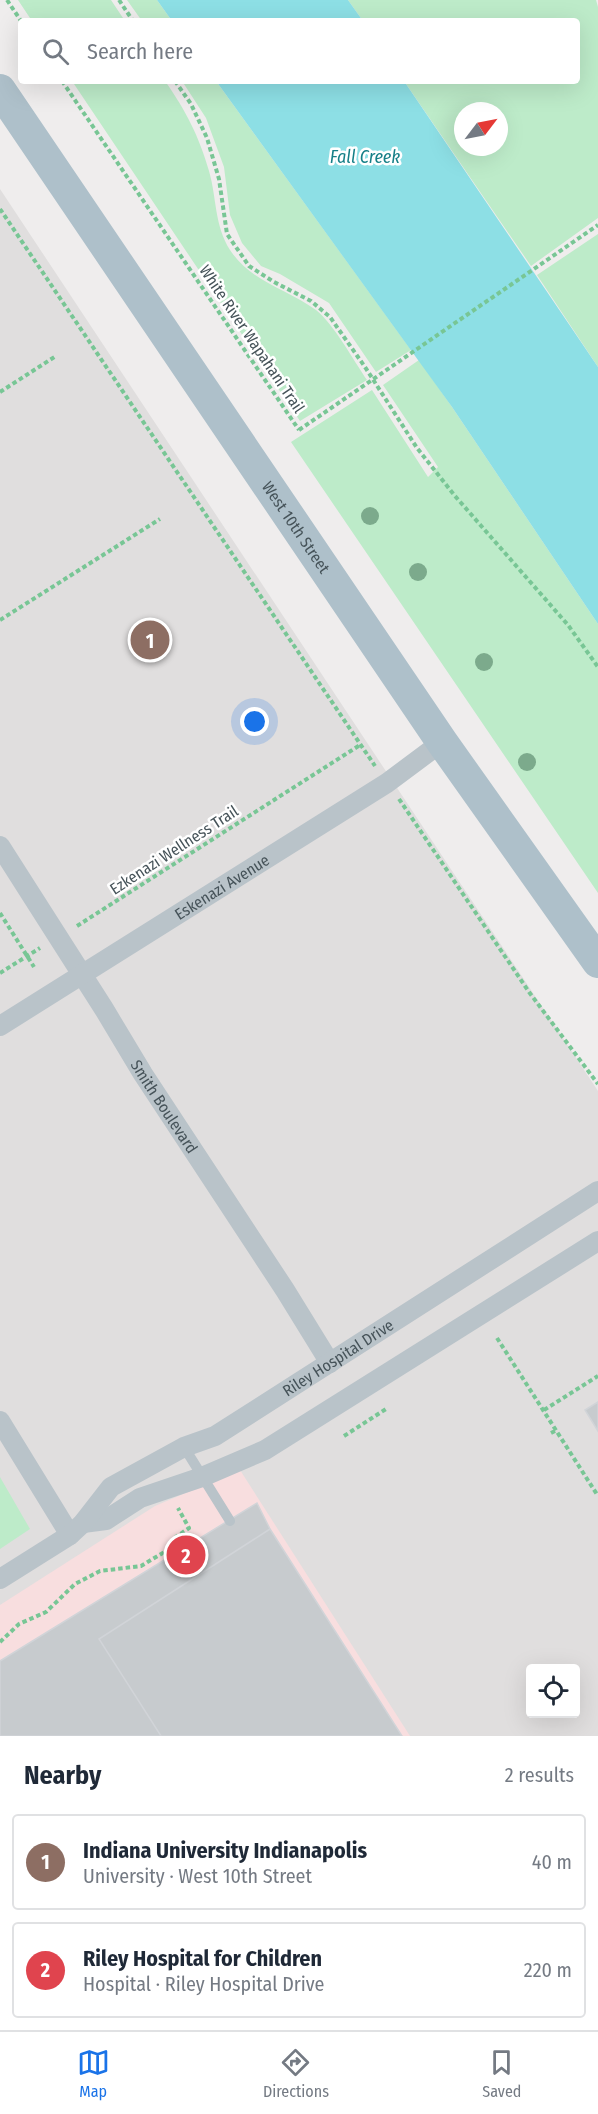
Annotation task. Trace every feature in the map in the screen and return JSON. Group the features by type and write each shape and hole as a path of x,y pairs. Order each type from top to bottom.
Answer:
{"main road":[{"name":"West 10th Street","path":"1,95 442,742 598,962"}],"street":[{"name":"Eskenazi Avenue","path":"0,1026 387,783 442,742"},
{"name":"Smith Boulevard","path":"0,846 143,1074 285,1290 330,1363"},
{"name":"Riley Hospital Drive","path":"77,1529 111,1487 184,1447 215,1436 598,1191"},
{"name":"Riley Hospital Drive","path":"0,1579 77,1529 106,1520 140,1498 202,1477 265,1450 352,1398 598,1242"},
{"path":"0,1421 77,1529"}],"lane":[{"path":"184,1447 230,1521"}],"path":[{"path":"7,0 19,18"},
{"path":"118,0 131,18"},
{"name":"White River Wapahani Trail","path":"64,84 299,430 598,225"},
{"path":"177,84 191,104 207,138 219,179 226,234 249,266 311,301 330,317 417,448 455,496 568,625 598,667"},
{"name":"Ezkenazi Wellness Trail","path":"0,209 360,745 0,973"},
{"path":"0,392 56,356"},
{"path":"0,620 160,519"},
{"path":"413,820 529,992 598,1084"},
{"path":"0,913 34,967"},
{"path":"498,1338 598,1496"},
{"path":"544,1410 598,1376"},
{"path":"345,1436 387,1409"},
{"path":"551,1433 557,1430"},
{"path":"0,1642 20,1624 46,1612 69,1589 95,1573 141,1566 166,1551 179,1533 189,1528 177,1508"}],"shaded area":[{"path":"0,189 598,1091 598,1736 0,1736"},
{"path":"240,1470 410,1736 0,1736 0,1605 155,1506"}],"green space":[{"path":"18,0 111,0 123,18 30,18"},
{"path":"127,0 157,0 170,18 140,18"},
{"path":"348,0 596,0 598,7 598,218 531,266 455,156 508,156 508,102 454,102 454,154 406,84 580,84 580,18 361,18"},
{"path":"74,84 167,84 186,113 201,146 212,181 221,231 230,250 248,270 259,278 316,310 336,333 367,380 300,421"},
{"path":"184,84 218,84 411,350 376,372 329,303 280,274 261,266 242,243 230,215 224,167 206,118"},
{"path":"598,234 598,367 537,275"},
{"path":"419,360 598,624 598,893 291,442 372,390 428,477 438,467 383,385"},
{"path":"0,1477 30,1529 0,1549"}],"water":[{"path":"157,0 348,0 361,18 170,18"},
{"name":"Fall Creek","path":"218,84 406,84 598,367 598,624 452,407"}],"building":[{"path":"598,1402 598,1431 585,1410"},
{"path":"257,1503 270,1529 99,1639 161,1736 0,1736 0,1661"},
{"path":"270,1529 402,1736 161,1736 99,1639"}],"place":[{"name":"Indiana University Indianapolis","path":"150,640"},
{"name":"Riley Hospital for Children","path":"186,1555"}]}
